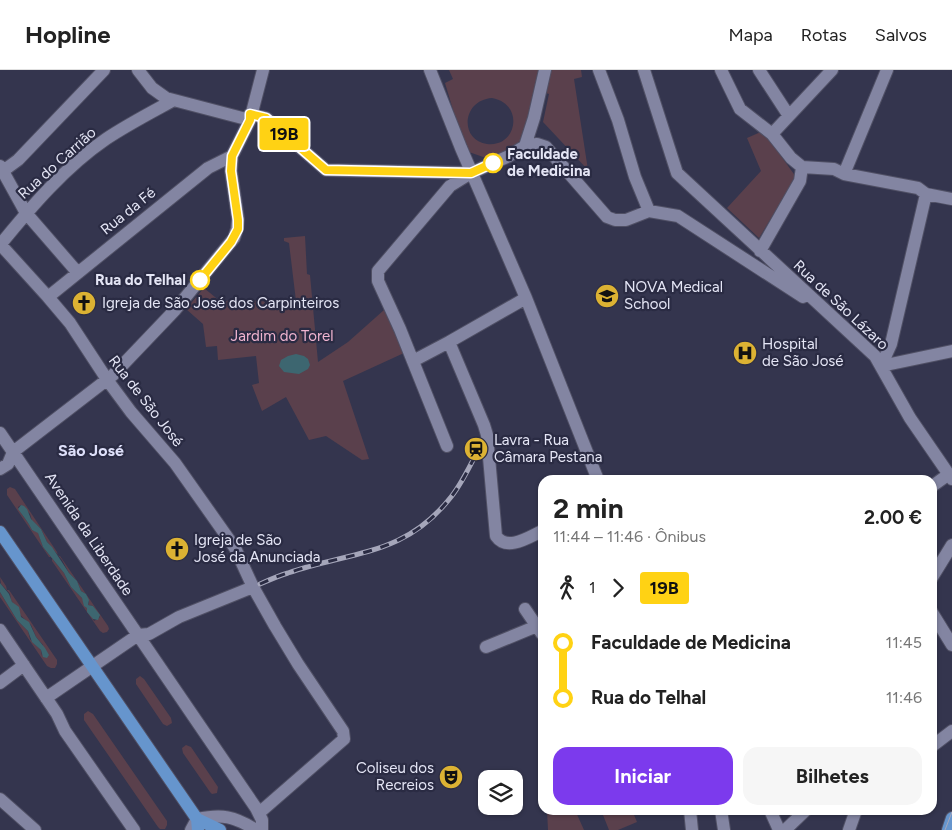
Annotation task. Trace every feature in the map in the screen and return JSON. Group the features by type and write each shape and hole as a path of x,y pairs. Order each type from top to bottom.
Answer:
{"main road":[{"path":"0,532 92,666 195,826 220,830"},
{"path":"948,830 952,818"}],"street":[{"path":"78,273 26,213 1,168 18,160 104,70"},
{"path":"138,70 155,91 172,101 250,117 266,118 326,170 471,173"},
{"path":"0,469 8,464 6,452 108,381 175,310 234,238 238,229 238,220 231,171 232,156 250,117 263,70"},
{"path":"430,70 471,173 526,298 596,475"},
{"path":"525,146 534,118 545,70"},
{"path":"599,70 618,120 635,177 649,211"},
{"name":"Rua de São Lázaro","path":"644,70 676,173 875,356 910,418 950,477"},
{"path":"721,70 740,109 772,134 791,158 802,167 834,169 844,174 918,188 926,194 952,199"},
{"path":"759,70 789,116"},
{"path":"772,134 832,70"},
{"path":"844,174 887,70"},
{"name":"Rua do Carrião","path":"0,244 26,213 64,174 104,140 172,101"},
{"path":"447,446 378,280 378,271 450,186 471,173 509,156 525,146 537,144 546,147 607,217 615,220 626,220 649,211 674,215 828,313"},
{"path":"461,148 477,159 493,163"},
{"name":"Rua da Fé","path":"48,297 208,168 232,156"},
{"path":"760,251 800,181 802,167"},
{"path":"881,366 891,344 926,194"},
{"name":"Rua de São José","path":"0,244 70,323 108,381 131,412 175,463 235,548 253,587 298,664 343,731 344,739 259,813"},
{"path":"413,361 526,298"},
{"path":"449,342 487,435 496,536 500,542 506,544 538,533"},
{"path":"881,366 952,351"},
{"name":"Avenida da Liberdade","path":"0,433 6,452 138,635 259,813"},
{"path":"937,484 950,477"},
{"path":"937,569 952,545"},
{"path":"46,698 138,635 150,634 179,617 253,587"},
{"path":"525,610 538,627"},
{"path":"937,621 952,645"},
{"path":"0,630 58,714 65,731 134,830"},
{"path":"486,647 538,631"},
{"path":"0,683 24,665"},
{"path":"937,742 952,731"},
{"path":"0,799 35,830"},
{"path":"259,813 262,830"},
{"path":"690,815 692,830"},
{"path":"722,815 724,830"},
{"path":"772,815 779,830"},
{"path":"785,830 801,815"},
{"path":"849,830 854,815"},
{"path":"195,826 213,816 225,816 256,830"}],"green space":[{"path":"449,70 581,70 582,77 574,79 588,170 543,122 549,94 543,92 526,132 517,147 494,158 486,158 469,152 454,119 445,83 453,79","holes":["492,98 502,102 509,108 513,116 513,125 510,133 505,139 497,143 487,144 478,141 468,128 470,112 482,100"]},
{"path":"763,131 796,177 759,238 727,208 761,171 747,138"},
{"name":"Jardim do Torel","path":"305,236 307,274 310,275 318,362 348,342 384,310 404,353 343,381 369,459 362,460 326,436 309,440 286,397 262,411 252,385 259,383 256,356 218,360 217,346 206,347 203,324 186,309 204,288 221,302 237,299 293,304 296,301 289,243 284,241 284,238"},
{"path":"10,487 15,489 58,555 47,542 41,529 32,521 30,514 21,505 18,507 32,530 38,532 43,547 51,557 49,557 7,495 7,489"},
{"path":"60,556 108,626 107,632 103,633 100,631 52,561 52,558 64,573 71,587 82,598 94,621 100,617 93,606 88,605 89,602 86,594 81,591 77,581 69,573"},
{"path":"0,577 7,590 9,590 57,660 55,668 47,666 0,597 0,592 17,620 28,631 30,639 41,650 42,656 43,645 36,637 31,625 20,615 11,600 10,594 1,584"},
{"path":"140,676 171,718 172,723 167,726 163,724 136,684 136,679"},
{"path":"88,711 93,714 167,821 165,829 158,827 84,720 84,714"},
{"path":"186,745 191,747 218,787 217,793 212,794 210,792 183,753 182,748"},
{"path":"547,815 577,815 584,830 548,830"},
{"path":"603,815 634,815 637,822 618,830 609,830"}],"shaded area":[{"path":"296,354 308,359 310,365 308,369 299,374 284,372 279,366 281,360"},
{"path":"21,505 27,509 31,519 41,529 47,542 77,581 81,591 86,594 89,600 88,605 93,606 100,615 98,620 93,619 87,612 82,598 71,587 64,573 43,547 38,533 32,530 18,509"},
{"path":"0,583 9,594 12,602 19,607 21,617 29,622 36,637 49,655 47,658 43,657 41,650 32,642 28,631 17,620 0,592"}],"tram line":[{"path":"945,830 952,812"}],"railway":[{"path":"260,584 281,575 376,549 415,531 451,497 478,450"}],"bus line":[{"name":"19B","path":"200,280 234,238 238,229 231,163 232,156 250,120 250,114 266,118 326,170 471,173 493,163"}],"place":[{"name":"Faculdade de Medicina","path":"493,163"},
{"name":"Rua do Telhal","path":"200,280"},
{"name":"NOVA Medical School","path":"607,296"},
{"name":"Igreja de São José dos Carpinteiros","path":"84,303"},
{"name":"Hospital de São José","path":"745,353"},
{"name":"Lavra - Rua Câmara Pestana","path":"476,449"},
{"name":"Igreja de São José da Anunciada","path":"177,549"},
{"name":"Coliseu dos Recreios","path":"451,777"}],"district":[{"name":"São José","path":"91,450"}]}
